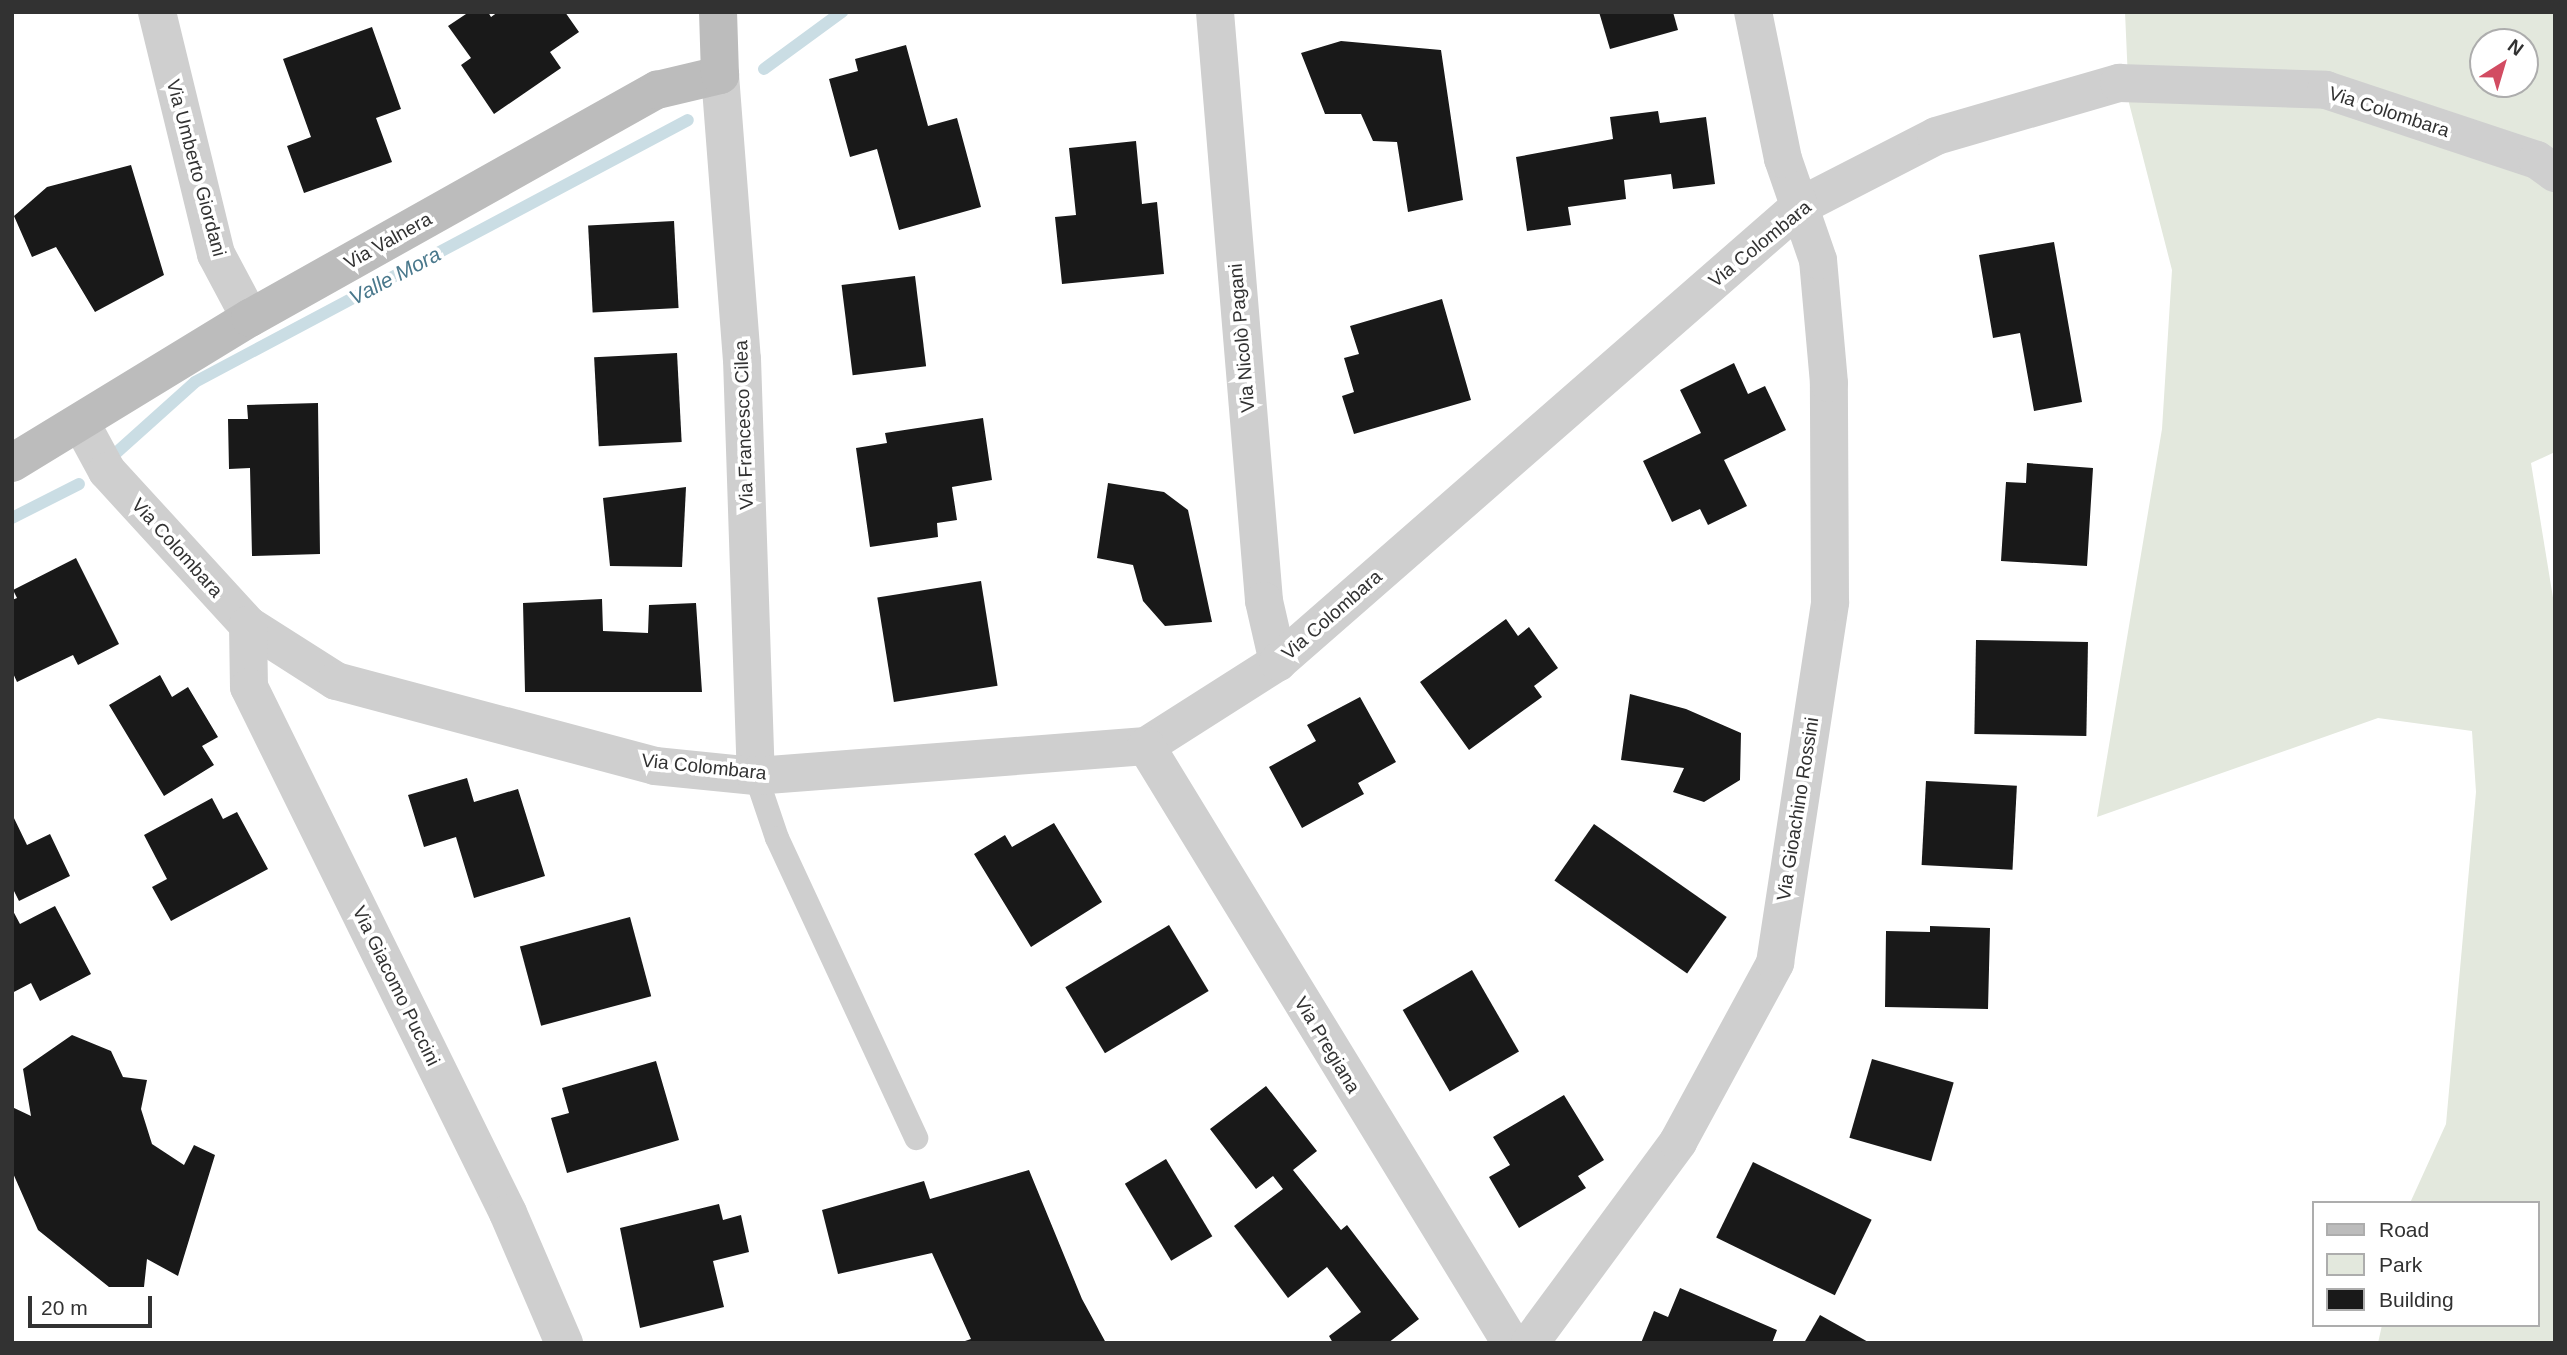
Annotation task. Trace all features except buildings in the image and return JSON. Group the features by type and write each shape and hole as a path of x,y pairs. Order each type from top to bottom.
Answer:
{"street":[{"name":"Via Umberto Giordani","path":"157,12 216,254 250,318"},
{"path":"718,12 720,75"},
{"name":"Via Nicolò Pagani","path":"1215,12 1264,601 1278,662"},
{"name":"Via Gioachino Rossini","path":"1530,1343 1678,1143 1775,963 1830,602 1829,383 1818,260 1783,159 1753,12"},
{"name":"Via Valnera","path":"12,463 82,425 250,318 657,90 720,75"},
{"name":"Via Francesco Cilea","path":"720,75 742,359 756,776"},
{"name":"Via Colombara","path":"82,425 107,471 248,625 336,681 435,710 655,766 756,776 1146,746 1278,662 1800,206 1936,136 2119,83 2326,90 2537,160 2555,173"},
{"name":"Via Giacomo Puccini","path":"248,625 249,687 508,1213 564,1343"},
{"name":"Via Pregiana","path":"1146,746 1511,1343"}],"lane":[{"path":"756,776 777,838 916,1138"}],"green space":[{"path":"2125,12 2555,12 2555,452 2531,463 2555,610 2555,1343 2378,1343 2382,1327 2539,1327 2539,1201 2411,1201 2446,1124 2476,792 2472,731 2378,718 2097,817 2162,429 2172,270 2129,103"}],"waterway":[{"name":"Valle Mora","path":"764,69 842,12"},
{"name":"Valle Mora","path":"116,453 195,382 688,120"},
{"name":"Valle Mora","path":"12,518 79,484"}]}
